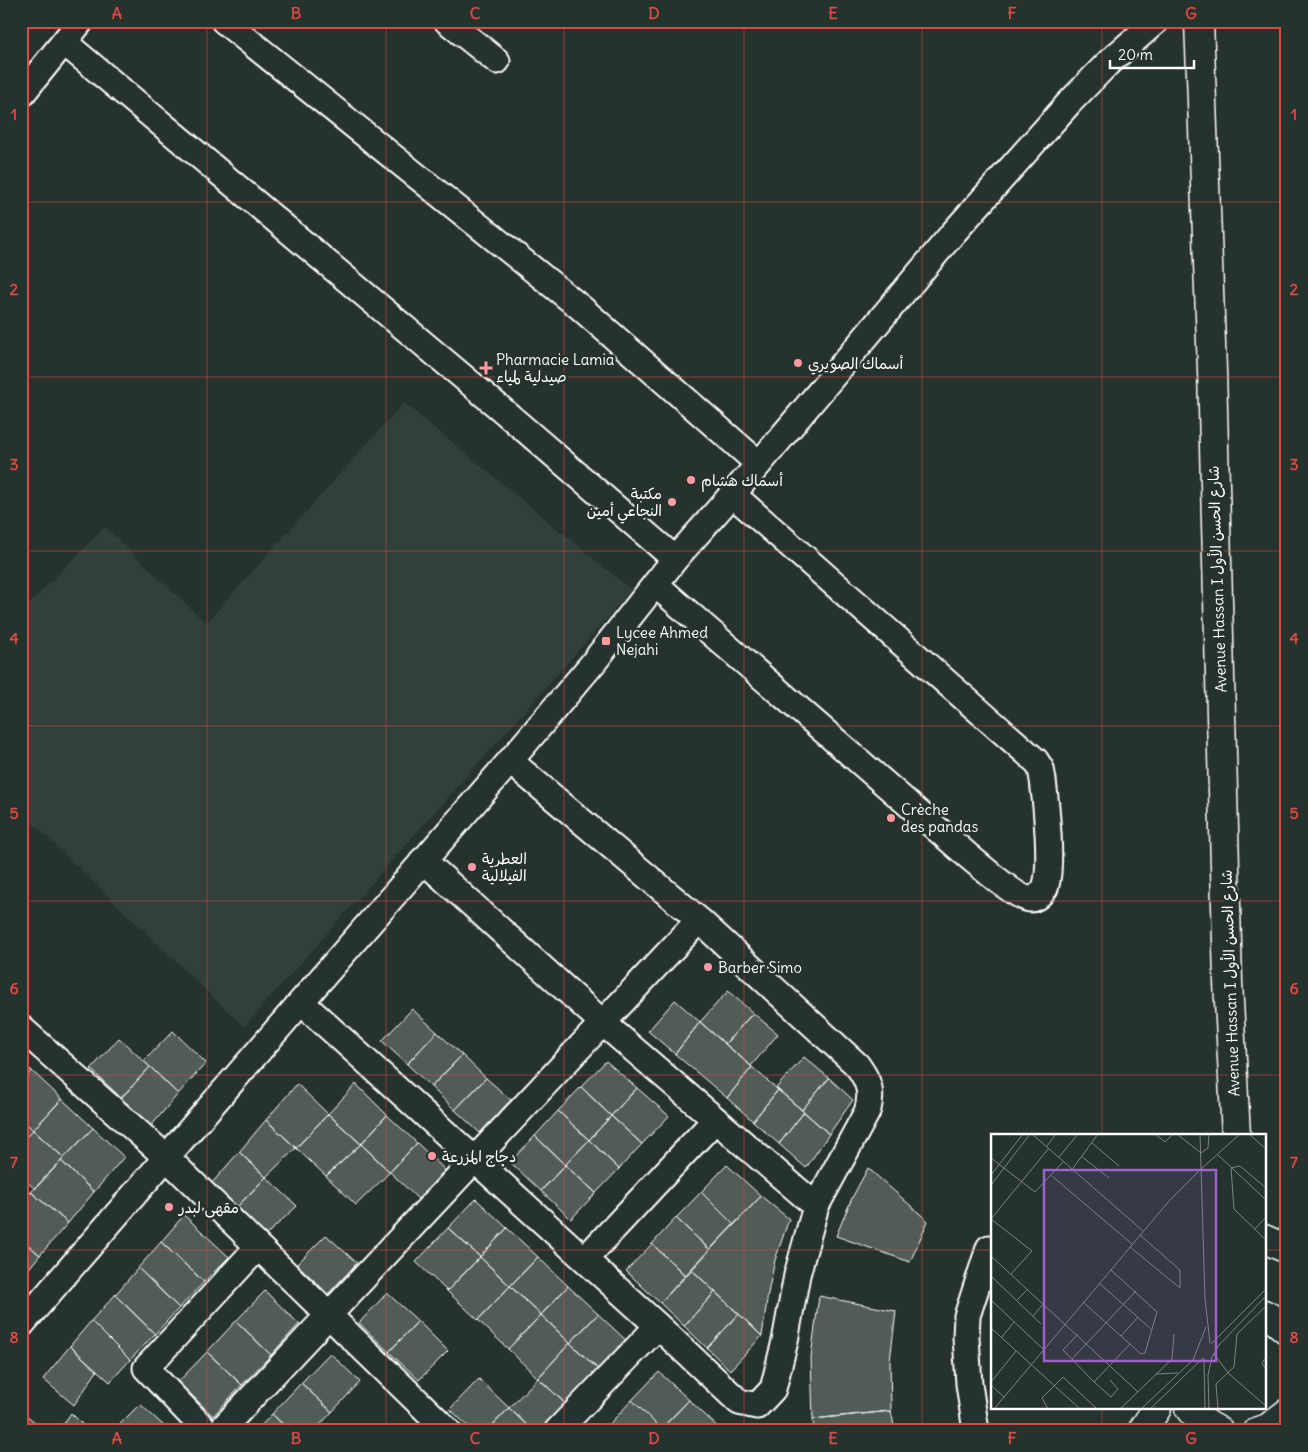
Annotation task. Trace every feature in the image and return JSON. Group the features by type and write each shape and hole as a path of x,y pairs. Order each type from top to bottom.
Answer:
{"main road":[{"name":"Avenue Hassan I شارع الحسن الأول","path":"1199,21 1212,380 1228,982 1236,1134"},
{"path":"1266,1239 1287,1249"},
{"path":"1142,1431 1156,1410"},
{"path":"1190,1410 1194,1416 1211,1429"}],"street":[{"path":"21,95 82,21"},
{"path":"224,21 580,308 759,464"},
{"path":"447,21 496,61"},
{"path":"21,1325 510,761 592,663 654,584 759,464 954,232 1068,103 1108,63 1156,21"},
{"path":"65,43 500,408 675,559"},
{"path":"654,584 967,855 1016,893 1029,899 1041,894 1048,870 1043,780 1041,769 1036,761 732,494"},
{"path":"301,1002 585,1259 739,1402 757,1406 773,1389 785,1341 797,1275 816,1206 870,1104 871,1089 866,1077 857,1065 699,920 510,761"},
{"path":"423,860 603,1023 816,1206"},
{"path":"220,1431 699,920"},
{"path":"21,1028 166,1157 448,1431"},
{"path":"585,1259 715,1120"},
{"path":"206,1431 146,1368 258,1247"},
{"path":"976,1431 969,1384 966,1337 967,1316 989,1248"},
{"path":"557,1431 658,1326"}],"shaded area":[{"path":"404,403 632,590 244,1027 21,812 21,606 24,609 105,527 206,623"}],"building":[{"path":"728,991 753,1013 725,1044 700,1022"},
{"path":"675,1000 700,1022 675,1054 648,1031"},
{"path":"412,1009 437,1032 407,1064 382,1041"},
{"path":"753,1013 778,1034 751,1066 725,1044"},
{"path":"700,1022 752,1067 727,1098 675,1054"},
{"path":"173,1031 206,1063 178,1094 144,1061"},
{"path":"437,1032 462,1055 431,1087 407,1064"},
{"path":"119,1038 150,1067 121,1098 91,1069"},
{"path":"462,1055 486,1078 455,1110 431,1087"},
{"path":"804,1057 829,1078 802,1110 776,1088"},
{"path":"21,1060 32,1071 21,1082"},
{"path":"606,1061 637,1088 611,1116 581,1087"},
{"path":"150,1067 178,1094 151,1126 121,1098"},
{"path":"752,1067 778,1090 753,1121 727,1098"},
{"path":"32,1071 62,1099 33,1130 21,1118 21,1082"},
{"path":"486,1078 511,1100 480,1133 455,1110"},
{"path":"829,1078 853,1100 829,1134 802,1110"},
{"path":"297,1084 328,1114 296,1148 266,1120"},
{"path":"356,1084 387,1115 361,1144 328,1114"},
{"path":"581,1087 611,1116 589,1140 558,1111"},
{"path":"637,1088 669,1116 642,1144 611,1116"},
{"path":"778,1090 804,1112 779,1144 753,1121"},
{"path":"62,1099 93,1128 64,1158 33,1130"},
{"path":"558,1111 589,1140 565,1165 535,1136"},
{"path":"804,1112 829,1134 806,1168 779,1144"},
{"path":"328,1114 361,1144 326,1176 296,1148"},
{"path":"387,1115 417,1143 390,1172 361,1144"},
{"path":"611,1116 642,1144 619,1169 589,1140"},
{"path":"21,1118 33,1130 21,1142"},
{"path":"266,1120 296,1148 266,1177 239,1152"},
{"path":"93,1128 124,1157 94,1192 61,1161"},
{"path":"33,1130 64,1158 35,1189 21,1176 21,1142"},
{"path":"535,1136 565,1165 541,1191 510,1162"},
{"path":"589,1140 619,1169 596,1193 565,1165"},
{"path":"417,1143 445,1170 418,1199 390,1172"},
{"path":"361,1144 390,1172 356,1205 326,1176"},
{"path":"239,1152 266,1177 237,1207 212,1183"},
{"path":"61,1161 94,1192 68,1223 31,1192"},
{"path":"565,1165 596,1193 571,1219 541,1191"},
{"path":"727,1165 761,1196 734,1225 701,1192"},
{"path":"868,1168 928,1221 910,1262 836,1236 852,1198"},
{"path":"266,1177 297,1206 266,1235 237,1207"},
{"path":"31,1192 68,1223 40,1255 21,1239 21,1203"},
{"path":"701,1192 734,1225 710,1250 676,1218"},
{"path":"761,1196 789,1219 775,1260 762,1336 691,1269"},
{"path":"476,1199 507,1228 480,1257 448,1228"},
{"path":"184,1215 229,1257 204,1282 161,1242"},
{"path":"676,1218 710,1250 686,1276 652,1244"},
{"path":"448,1228 480,1257 447,1291 416,1262"},
{"path":"507,1228 538,1257 510,1286 480,1257"},
{"path":"326,1235 357,1263 328,1294 297,1264"},
{"path":"21,1239 40,1255 21,1278"},
{"path":"161,1242 204,1282 179,1308 138,1268"},
{"path":"652,1244 686,1276 660,1303 626,1271"},
{"path":"480,1257 510,1286 478,1320 447,1291"},
{"path":"538,1257 568,1286 541,1315 510,1286"},
{"path":"138,1268 179,1308 155,1334 115,1295"},
{"path":"691,1269 715,1292 684,1326 660,1303"},
{"path":"510,1286 541,1315 508,1349 478,1320"},
{"path":"568,1286 598,1314 570,1343 541,1315"},
{"path":"265,1291 299,1324 271,1355 236,1321"},
{"path":"715,1292 739,1314 707,1348 684,1326"},
{"path":"387,1293 418,1321 389,1352 359,1323"},
{"path":"115,1295 155,1334 130,1360 91,1321"},
{"path":"819,1296 896,1311 890,1361 891,1411 813,1419 811,1357"},
{"path":"598,1314 629,1343 601,1372 570,1343"},
{"path":"739,1314 762,1336 730,1370 707,1348"},
{"path":"541,1315 570,1343 538,1378 508,1349"},
{"path":"91,1321 130,1360 110,1382 70,1346"},
{"path":"236,1321 271,1355 242,1385 207,1352"},
{"path":"418,1321 448,1351 419,1380 389,1352"},
{"path":"570,1343 601,1372 568,1406 538,1378"},
{"path":"70,1346 97,1371 74,1405 43,1379"},
{"path":"207,1352 242,1385 213,1416 178,1382"},
{"path":"330,1353 360,1382 332,1412 301,1383"},
{"path":"659,1372 689,1400 661,1429 632,1400"},
{"path":"538,1378 568,1406 545,1431 533,1431 509,1408"},
{"path":"479,1379 509,1408 487,1431 473,1431 450,1409"},
{"path":"301,1383 332,1412 314,1431 290,1431 272,1414"},
{"path":"632,1400 661,1429 659,1431 603,1431"},
{"path":"689,1400 720,1429 718,1431 663,1431 661,1429"},
{"path":"140,1404 164,1426 160,1431 113,1431"},
{"path":"509,1408 533,1431 487,1431"},
{"path":"21,1411 46,1431 21,1431"},
{"path":"891,1411 895,1431 814,1431 813,1419"},
{"path":"71,1413 89,1431 59,1431"},
{"path":"272,1414 290,1431 256,1431"}],"place":[{"name":"أسماك الصويري","path":"798,363"},
{"name":"Pharmacie Lamia صيدلية لمياء","path":"486,368"},
{"name":"أسماك هشام","path":"691,480"},
{"name":"مكتبة النجاعي أمين","path":"672,502"},
{"name":"Lycee Ahmed Nejahi","path":"606,641"},
{"name":"Crèche des pandas","path":"891,818"},
{"name":"العطرية الفيلالية","path":"472,867"},
{"name":"Barber Simo","path":"708,967"},
{"name":"دجاج المزرعة","path":"432,1156"},
{"name":"مقهى لبدر","path":"169,1207"}]}
